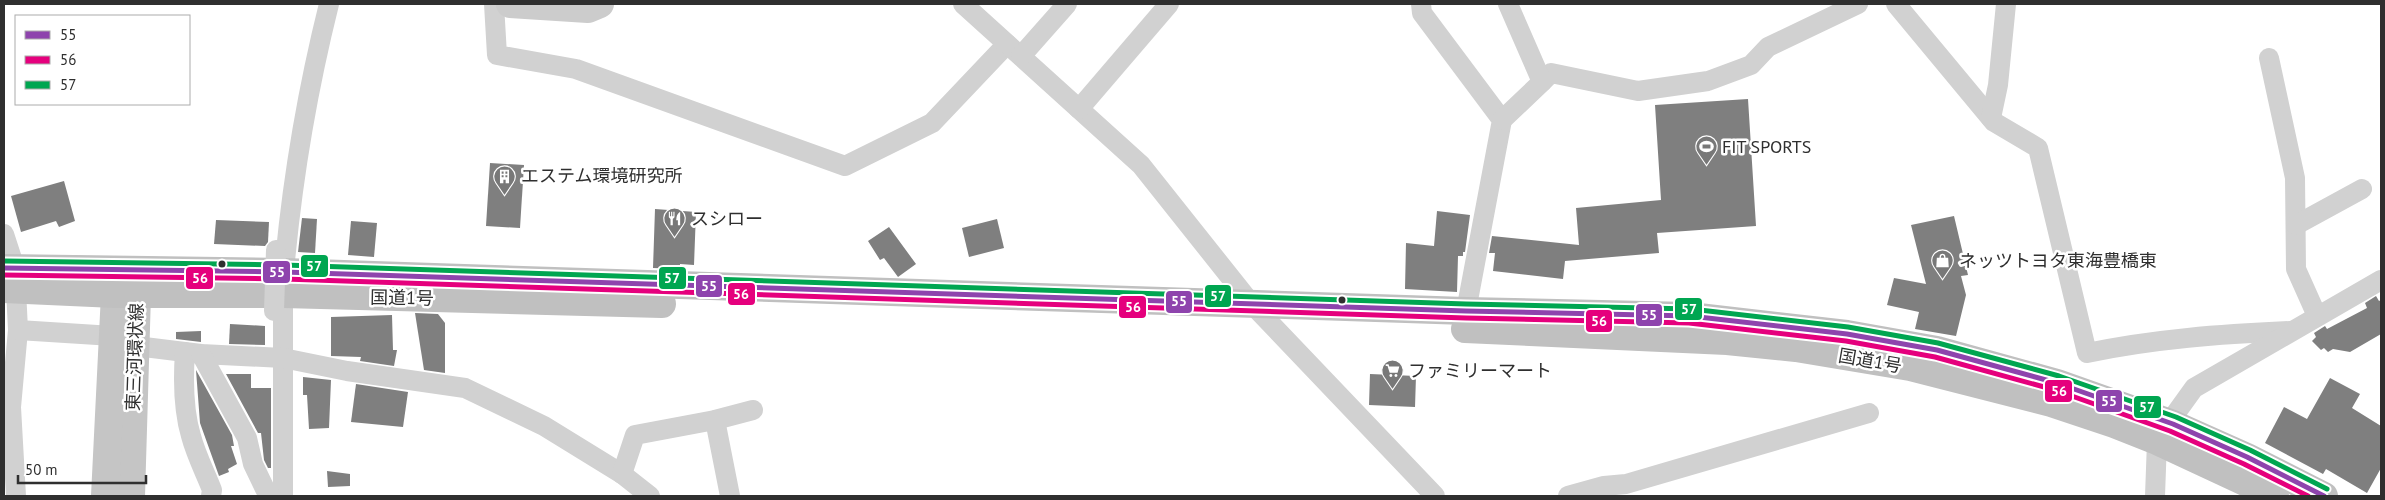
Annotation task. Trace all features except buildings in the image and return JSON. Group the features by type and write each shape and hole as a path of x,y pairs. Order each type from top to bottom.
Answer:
{"highway":[{"name":"国道1号","path":"10,278 126,286 279,282 1259,311 1466,311 1690,316 1847,334 1937,350 2056,383 2165,432 2275,496"},
{"name":"国道1号","path":"1259,311 1727,342 1796,348 1910,367 2033,399 2114,424 2165,432 2246,456 2324,496"}],"main road":[{"name":"東三河環状線","path":"126,286 124,341 131,496"},
{"name":"東三河環状線","path":"105,496 124,341"}],"street":[{"path":"283,496 283,358 279,282 294,180 316,59 329,4"},
{"path":"494,4 497,55 576,68 845,166 932,123 1067,4"},
{"path":"510,4 588,10 600,4"},
{"path":"963,4 1141,165 1259,311 1435,496"},
{"path":"1079,109 1169,4"},
{"path":"1421,4 1422,13 1502,120"},
{"path":"1508,4 1542,82"},
{"path":"1466,311 1502,120 1552,73 1638,91 1708,81 1751,66 1768,47 1858,4"},
{"path":"1896,4 1991,118 2038,148 2086,353 2187,337 2290,331"},
{"path":"1991,118 1998,85 2006,4"},
{"path":"2269,58 2295,178 2296,269 2317,316"},
{"path":"2296,225 2362,190"},
{"path":"4,234 18,330 11,407 16,496"},
{"path":"2155,496 2165,432 2194,388 2381,280"},
{"path":"18,330 124,341 193,353 283,358 347,371 465,388 544,426 622,474 650,496"},
{"path":"193,353 183,376 185,406 191,436 212,490 211,496"},
{"path":"193,353 247,438 253,464 265,489 271,496"},
{"path":"622,474 634,435 715,420 753,410"},
{"path":"1568,496 1604,486 1626,484 1869,413"},
{"path":"715,420 730,496"}],"transit line":[{"name":"57","path":"4,261 284,265 1466,304 1691,309 1848,327 1938,343 2059,376 2176,417 2250,450 2327,489"},
{"name":"55","path":"4,268 284,272 1466,311 1690,316 1847,334 1937,350 2057,383 2173,424 2247,457 2324,496"},
{"name":"56","path":"4,275 284,279 1466,318 1689,323 1846,341 1935,357 2055,390 2170,431 2244,464 2308,496"}],"place":[{"name":"FIT SPORTS","path":"1706,166"},
{"name":"エステム環境研究所","path":"505,195"},
{"name":"スシロー","path":"675,238"},
{"name":"ネッツトヨタ東海豊橋東","path":"1943,280"},
{"name":"ファミリーマート","path":"1392,390"}]}
